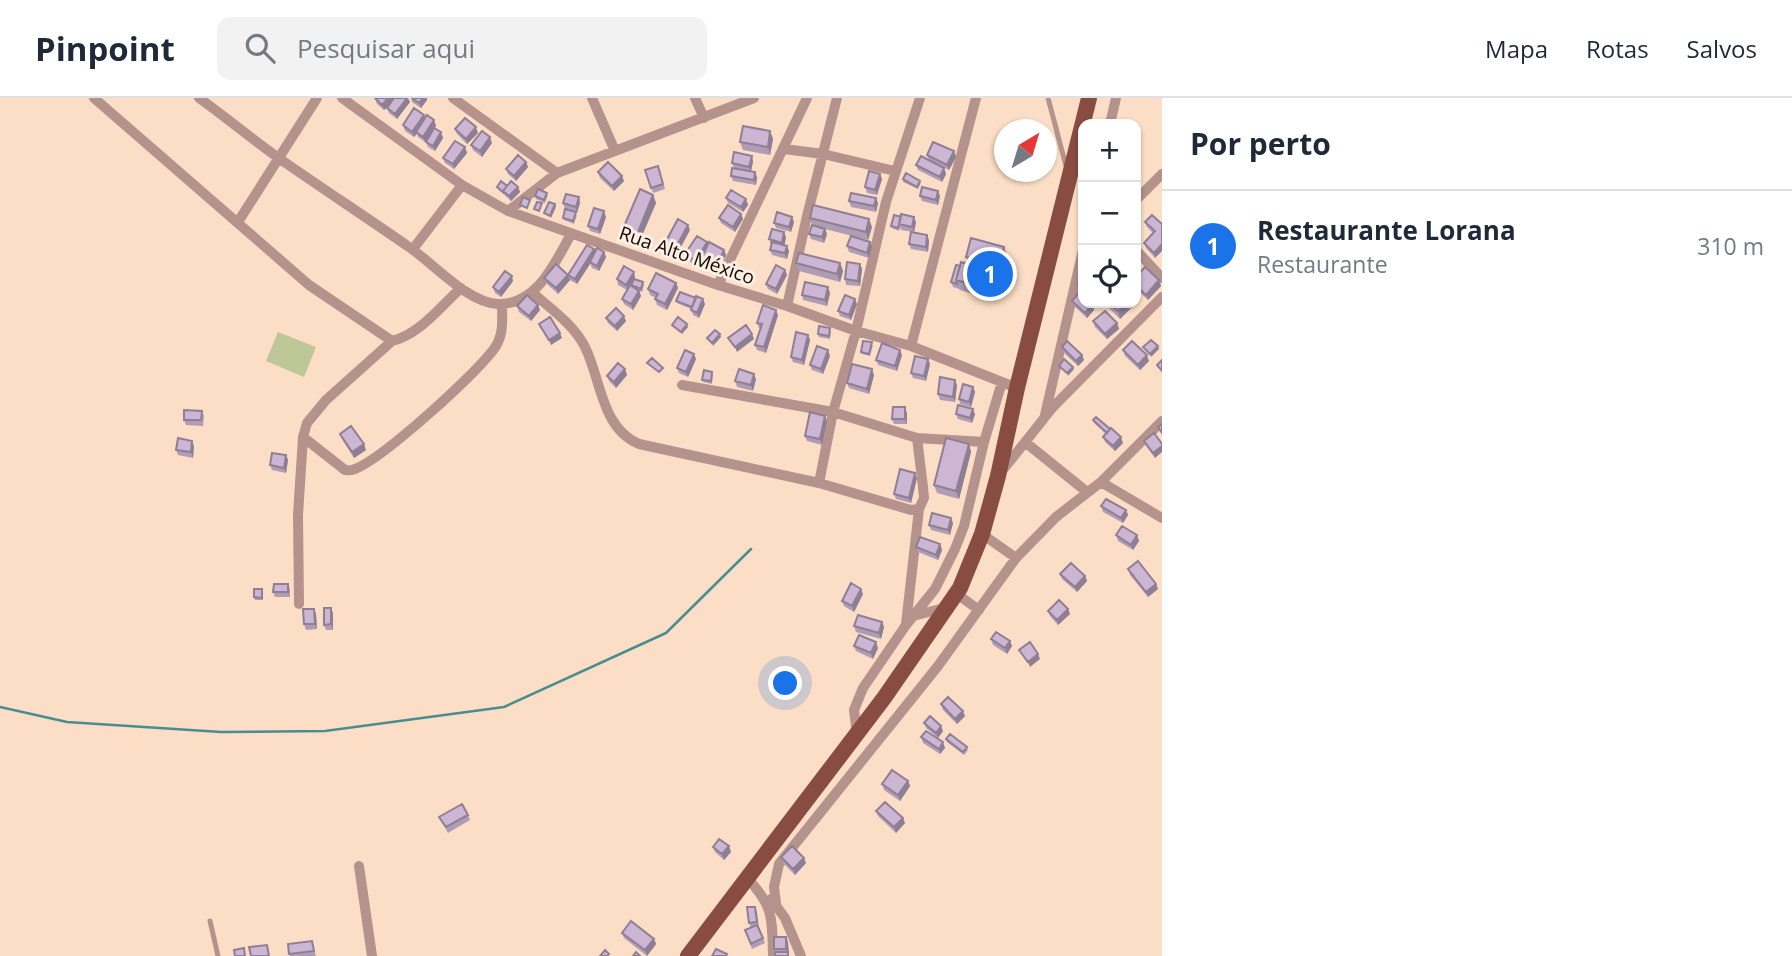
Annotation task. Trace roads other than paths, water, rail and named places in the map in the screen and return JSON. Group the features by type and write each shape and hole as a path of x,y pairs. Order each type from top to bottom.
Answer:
{"main road":[{"path":"688,956 874,712 952,601 982,534 998,476 1010,385 1089,98"}],"street":[{"path":"94,98 309,285 392,341"},
{"path":"199,98 280,159 412,249 461,288 482,299 502,304 533,293 553,267 571,234"},
{"path":"238,222 317,98"},
{"name":"Rua Alto México","path":"342,98 463,185 508,211 718,285 856,331 911,346 1010,385"},
{"path":"453,98 557,173"},
{"path":"592,98 615,151"},
{"path":"695,98 704,118"},
{"path":"508,211 557,173 754,98"},
{"path":"718,285 807,98"},
{"path":"787,306 837,98"},
{"path":"818,484 833,412 895,171 920,98"},
{"path":"911,346 976,98"},
{"path":"1111,119 1116,98"},
{"path":"784,149 823,153 895,171"},
{"path":"1141,195 1162,174"},
{"path":"412,249 463,185"},
{"path":"1141,255 1162,278"},
{"path":"1044,416 1078,271"},
{"path":"299,604 298,514 303,437 307,423 326,400 392,341 402,338 424,323 461,288"},
{"path":"533,293 578,336 609,413 629,439 668,452 818,484 904,509 919,509"},
{"path":"998,476 1044,416 1162,297"},
{"path":"303,437 345,470 352,470 367,463 460,385 496,346 503,326 502,304"},
{"path":"682,385 833,412 917,438 984,442"},
{"path":"857,734 854,717 858,698 910,620 935,589 956,549 984,442 1010,385"},
{"path":"801,956 776,903 774,887 777,867 938,666 1016,558 1039,532 1101,482 1162,421"},
{"path":"910,620 919,509 924,498 917,438"},
{"path":"1025,442 1087,492"},
{"path":"1101,482 1162,519"},
{"path":"982,534 1016,558"},
{"path":"910,620 952,601 979,610"},
{"path":"874,712 891,725"},
{"path":"832,766 846,780"},
{"path":"359,866 372,956"},
{"path":"747,878 763,895 776,903"},
{"path":"763,895 771,920 773,956"}],"lane":[{"path":"1048,98 1069,175"},
{"path":"210,921 218,956"}],"waterway":[{"path":"0,707 67,722 221,732 325,731 504,707 666,633 751,549"}],"place":[{"name":"Restaurante Lorana","path":"990,274"}]}
